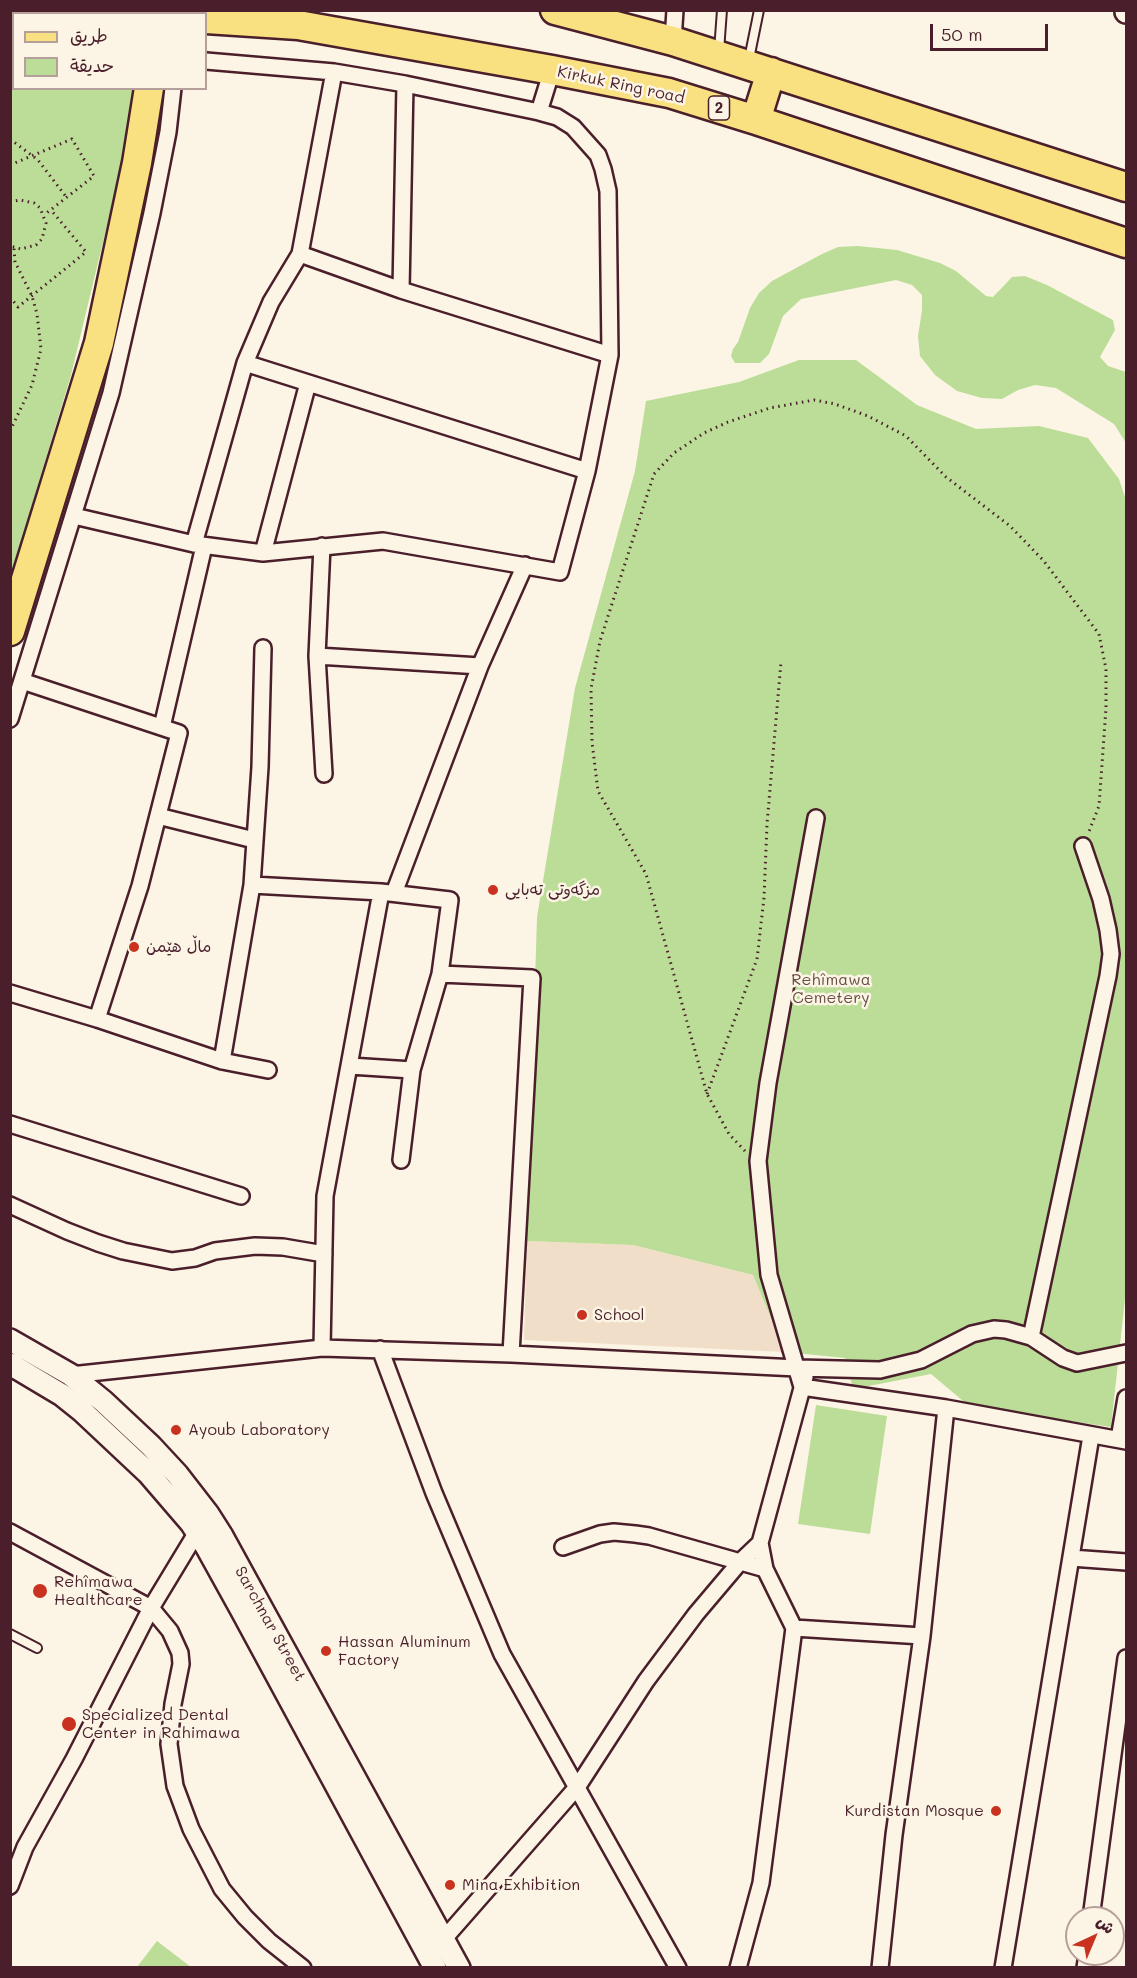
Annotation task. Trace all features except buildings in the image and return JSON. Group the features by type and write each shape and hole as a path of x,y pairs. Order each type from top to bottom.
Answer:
{"highway":[{"path":"80,10 84,11"},
{"path":"555,10 673,40 1126,187"},
{"name":"Kirkuk Ring road","path":"207,19 298,25 669,93 1126,243"},
{"path":"756,120 760,68"},
{"path":"10,631 99,343 137,163 149,90"}],"street":[{"path":"673,40 675,10"},
{"path":"74,516 199,545 263,553 383,541 560,572 586,471 610,355 608,191 598,155 573,127 557,117 539,111 334,72 207,61"},
{"path":"539,111 552,70"},
{"path":"162,727 199,545 244,363 271,302 300,254 334,72"},
{"path":"401,290 405,84"},
{"path":"10,719 111,393 153,213 168,132 173,90"},
{"path":"1075,170 1126,181"},
{"path":"300,254 401,290 610,355"},
{"path":"244,363 586,471"},
{"path":"263,553 308,383"},
{"path":"322,546 317,656 324,774"},
{"path":"322,1348 325,1196 350,1066 388,892 480,666 525,565"},
{"path":"222,1061 252,885 260,767 263,648"},
{"path":"317,656 480,666"},
{"path":"22,681 179,733 140,886 97,1019"},
{"path":"158,816 254,840"},
{"path":"738,1968 761,1883 794,1628 765,1569 760,1543 802,1387 802,1368 769,1275 759,1161 768,1083 816,818"},
{"path":"1031,1337 1111,954 1101,899 1083,846"},
{"path":"252,885 388,892 450,900 440,974 412,1070 401,1160"},
{"path":"440,974 532,978 511,1354"},
{"path":"10,993 97,1019 222,1061 268,1070"},
{"path":"350,1066 412,1070"},
{"path":"10,1124 241,1196"},
{"path":"10,1205 98,1243 123,1251 172,1261 195,1258 233,1248 255,1246 283,1247 324,1254"},
{"path":"71,1375 322,1348 880,1370 904,1365 940,1352 982,1330 1006,1330 1031,1337 1064,1358 1077,1363 1126,1353"},
{"name":"Sarchnar Street","path":"10,1340 71,1375 103,1401 151,1446 192,1491 222,1536 277,1655 435,1968"},
{"path":"380,1349 434,1492 502,1654 678,1968"},
{"name":"Sarchnar Street","path":"10,1364 62,1395 101,1428 161,1487 197,1532 277,1655 459,1968"},
{"path":"802,1387 946,1408 1123,1440 1126,1398"},
{"path":"880,1968 894,1835 922,1636 946,1408"},
{"path":"1003,1968 1091,1436"},
{"path":"10,1532 151,1608 170,1631 180,1653 181,1664 173,1704 169,1744 175,1786 190,1829 222,1889 269,1941 303,1968"},
{"path":"10,1886 17,1849 74,1759 151,1608 197,1532"},
{"path":"563,1547 585,1538 614,1532 649,1536 765,1569"},
{"path":"443,1940 578,1786 646,1681 696,1614 740,1562 760,1543"},
{"path":"1071,1558 1126,1562"},
{"path":"794,1628 922,1636"},
{"path":"1093,1906 1126,1658"}],"lane":[{"path":"718,55 722,10"},
{"path":"759,10 760,68"},
{"path":"10,1634 37,1648"}],"path":[{"path":"10,139 33,156 67,198"},
{"path":"10,165 72,139 94,176 44,215"},
{"path":"10,202 27,200 40,208 44,215 45,231 42,239 29,248 12,247 15,262 32,296 41,338 39,362 28,397 10,431"},
{"path":"10,297 18,307 86,252 51,210"},
{"path":"759,1161 744,1150 729,1134 707,1094 646,874 598,790 591,742 591,689 600,641 654,474 674,453 704,433 770,408 814,400 835,404 868,416 906,436 946,477 1010,526 1043,560 1099,634 1106,669 1106,708 1099,807 1083,846"},
{"path":"707,1094 757,959 764,898 767,824 781,662"}],"shaded area":[{"path":"527,1241 633,1245 753,1275 785,1352 524,1340"}],"green space":[{"path":"12,42 12,90 134,90 128,138 71,375 11,575 10,43"},
{"path":"858,246 897,250 940,263 956,271 986,296 993,297 1012,277 1025,276 1113,320 1115,330 1100,357 1108,366 1126,372 1126,443 1114,424 1056,388 1035,385 1018,390 1002,399 982,398 957,391 935,375 920,356 918,336 922,295 912,285 896,280 801,299 783,316 769,354 760,363 735,363 731,356 733,349 738,342 750,308 759,293 772,281 822,254 838,247"},
{"name":"Rehîmawa Cemetery","path":"799,360 856,360 917,405 976,429 1039,426 1088,438 1119,479 1126,500 1126,1290 1111,1427 969,1406 931,1374 853,1389 845,1358 785,1352 753,1275 633,1245 527,1241 537,917 575,688 635,471 646,401 739,382"},
{"path":"816,1405 887,1416 870,1534 798,1524"},
{"path":"157,1941 191,1967 137,1967"}],"place":[{"name":"مزگەوتی تەبایی","path":"493,890"},
{"name":"ماڵ هێمن","path":"134,947"},
{"name":"School","path":"582,1315"},
{"name":"Ayoub Laboratory","path":"176,1430"},
{"name":"Rehîmawa Healthcare","path":"40,1591"},
{"name":"Hassan Aluminum Factory","path":"326,1651"},
{"name":"Specialized Dental Center in Rahimawa","path":"69,1724"},
{"name":"Kurdistan Mosque","path":"996,1811"},
{"name":"Mina Exhibition","path":"450,1885"}]}
